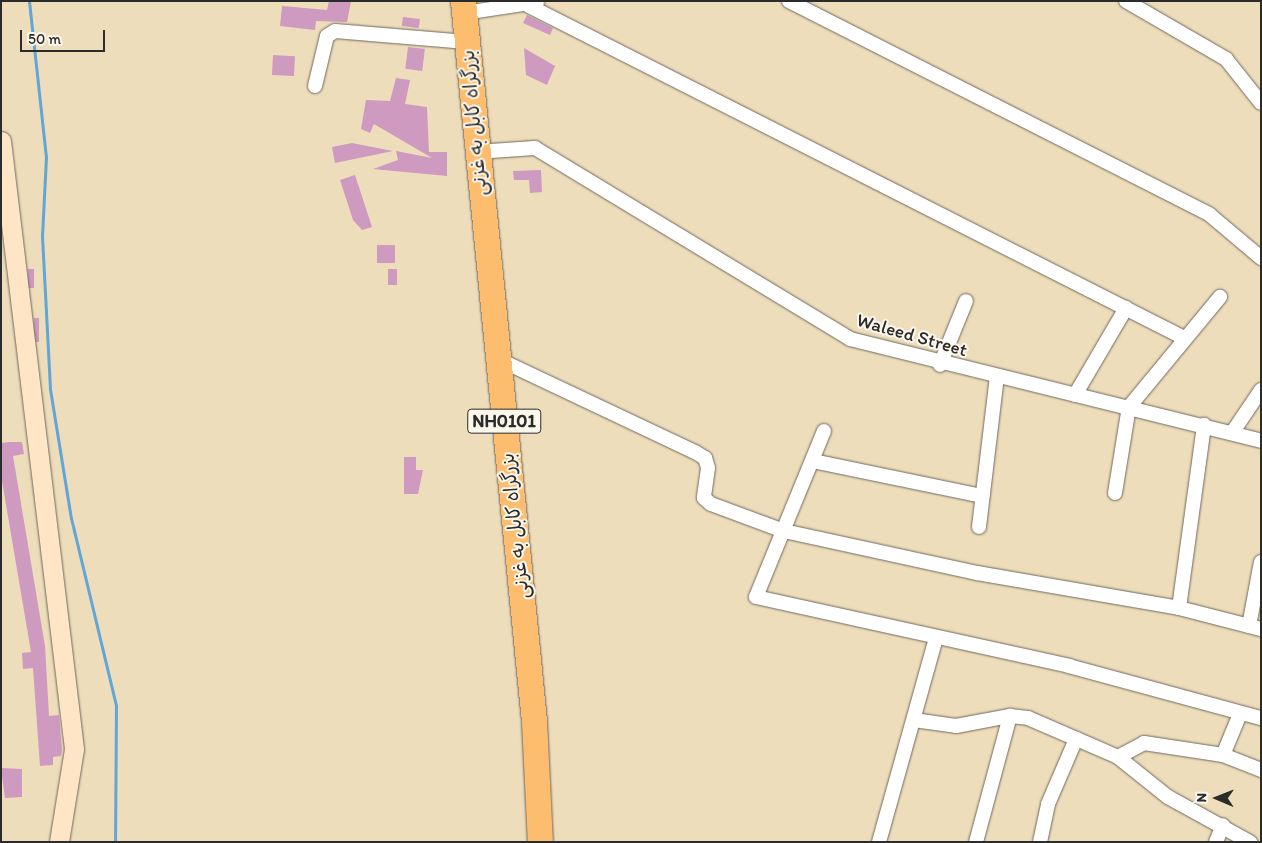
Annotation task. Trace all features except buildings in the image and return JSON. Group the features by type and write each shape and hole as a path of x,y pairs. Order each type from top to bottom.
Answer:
{"highway":[{"name":"بزرگراه کابل به غزنی","path":"464,7 476,152 534,721 540,842"}],"street":[{"path":"789,1 1210,214 1260,256"},
{"path":"1126,1 1226,59 1261,102"},
{"path":"464,7 534,4 1184,338"},
{"path":"315,86 328,36 335,32 467,42"},
{"path":"1,141 74,749 59,842"},
{"name":"Waleed Street","path":"476,152 535,148 850,339 940,365 1129,407 1261,441"},
{"path":"1115,493 1129,407 1184,338 1220,297"},
{"path":"940,365 966,301"},
{"path":"1075,395 1126,308"},
{"path":"498,359 705,458 708,468 704,498 784,532 977,572 1178,608 1255,627 1261,562"},
{"path":"979,527 997,377"},
{"path":"1232,433 1261,390"},
{"path":"1178,608 1204,425"},
{"path":"824,430 756,598 1070,666 1240,714 1261,718"},
{"path":"813,461 982,496"},
{"path":"879,842 936,638"},
{"path":"1223,755 1240,714"},
{"path":"914,720 956,726 1010,716 1028,718 1118,757 1168,797 1223,825 1250,842"},
{"path":"976,842 1010,716"},
{"path":"1040,842 1048,804 1076,739"},
{"path":"1118,757 1144,743 1223,755 1261,770"},
{"path":"1216,842 1223,825"}],"waterway":[{"path":"29,1 46,157 42,236 50,389 71,518 116,706 115,842"}]}
